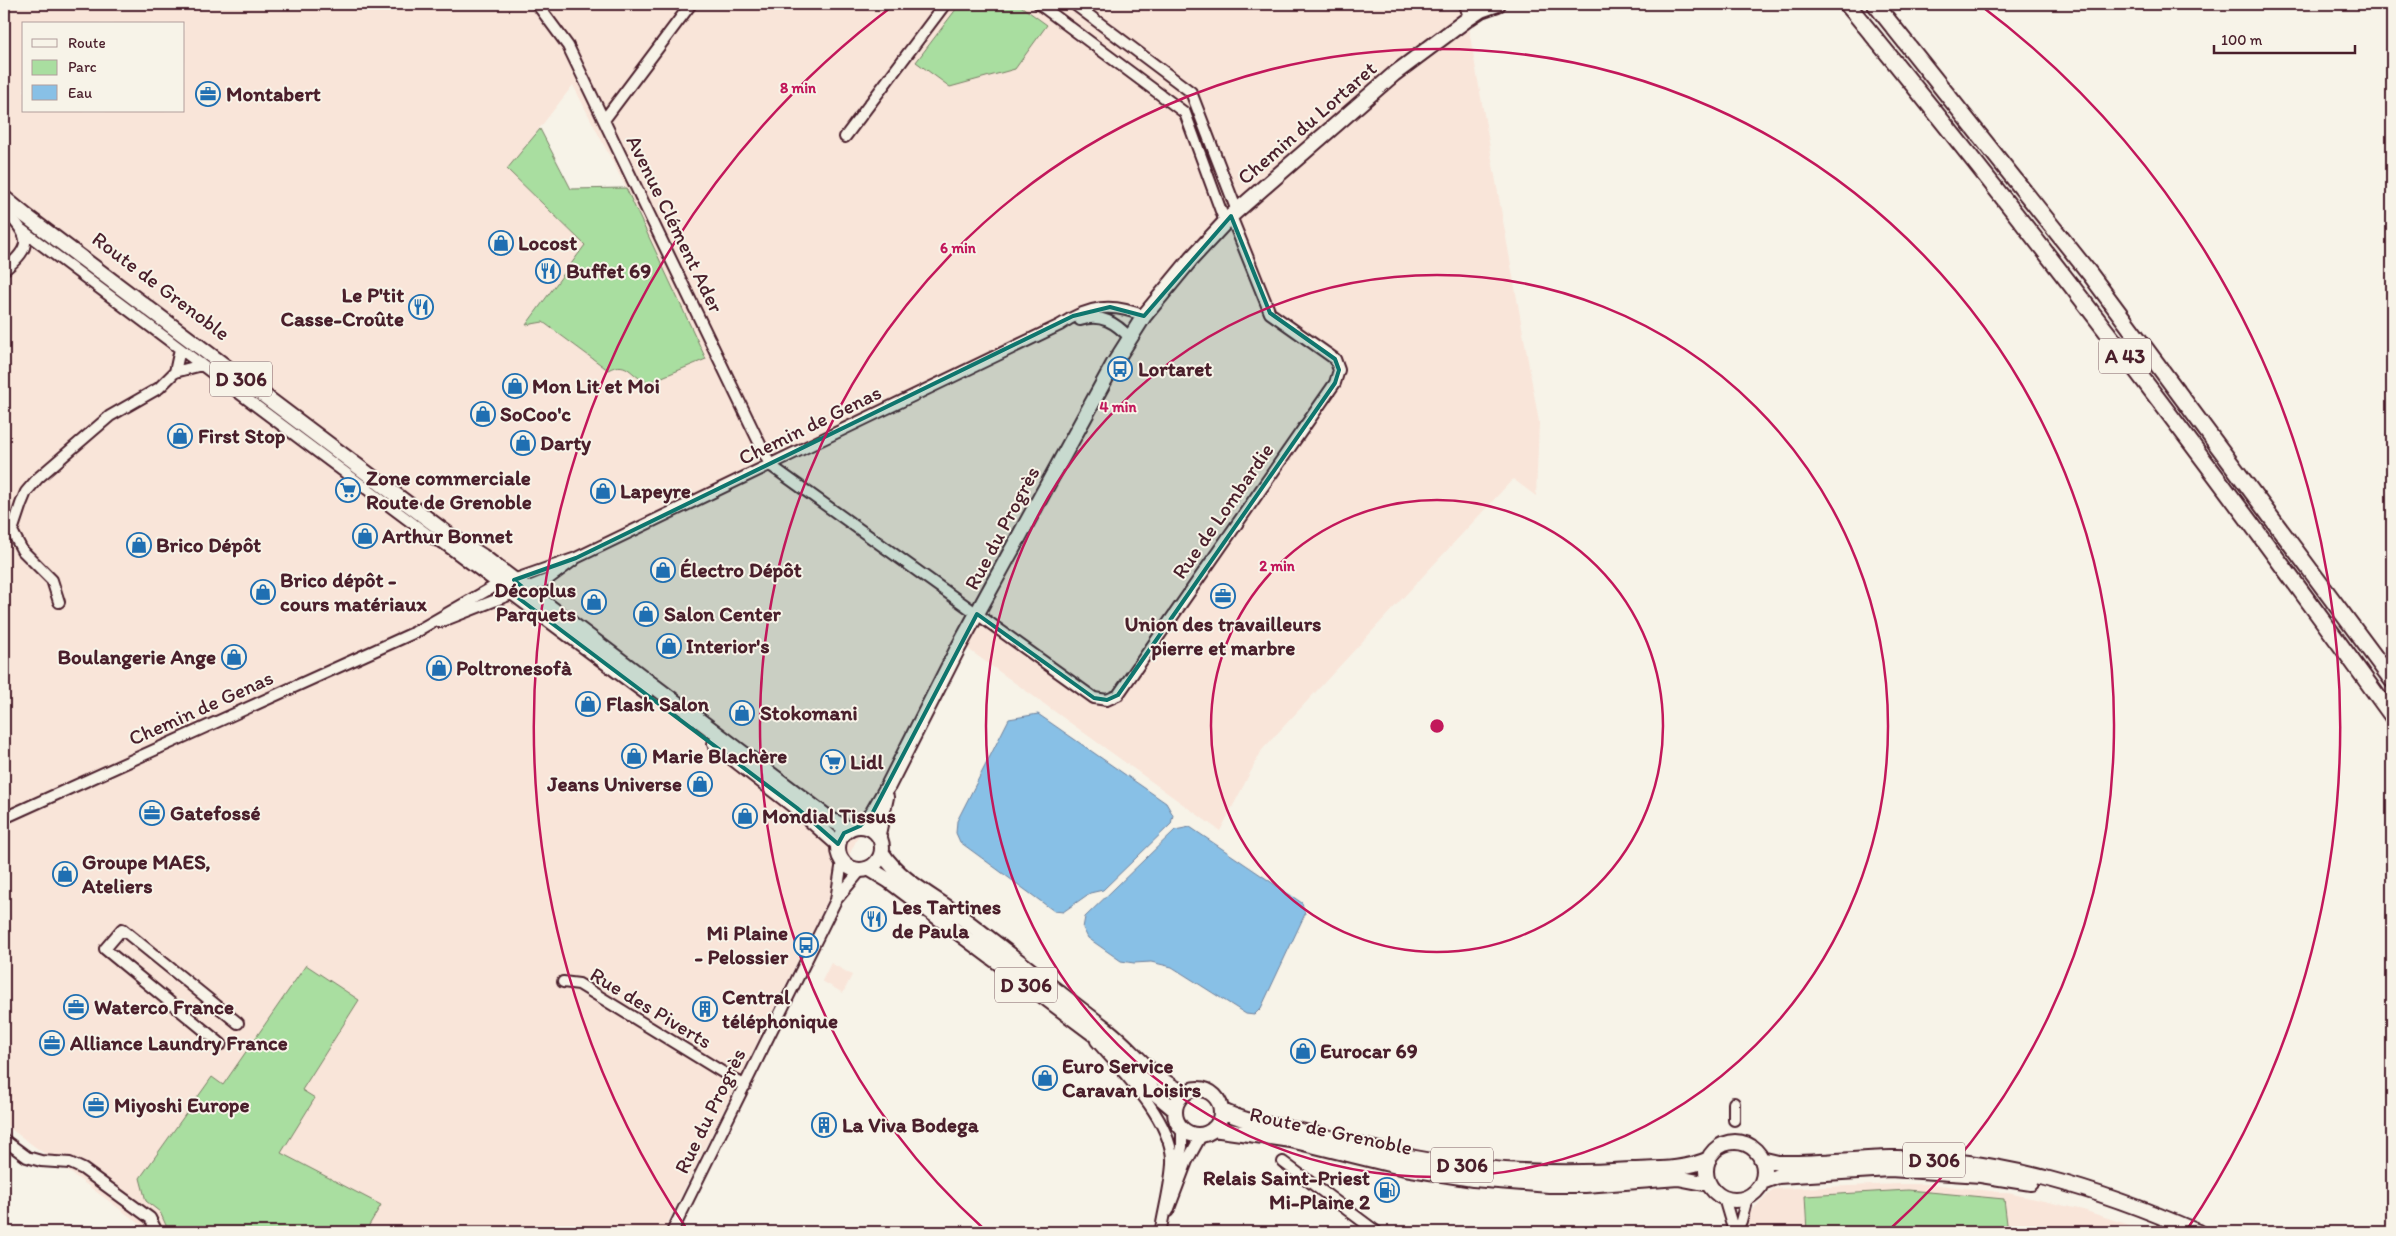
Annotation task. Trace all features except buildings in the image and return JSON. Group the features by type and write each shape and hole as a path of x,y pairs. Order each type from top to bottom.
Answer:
{"highway":[{"name":"A 43","path":"1846,4 1942,121 2079,295 2392,716"},
{"name":"A 43","path":"1875,4 2090,274 2392,680"}],"main road":[{"name":"Chemin du Lortaret","path":"1162,294 1231,216 1394,74 1469,18 1481,10 1498,4"},
{"name":"Route de Grenoble","path":"4,198 449,536 482,556 519,592 797,808 838,844"},
{"name":"Route de Grenoble","path":"4,209 434,531 445,543 507,582"},
{"name":"Rue du Progrès","path":"855,827 872,814 957,650 1130,338 1144,316 1162,294"},
{"name":"Route de Grenoble","path":"519,592 832,820 855,827"},
{"name":"Rue du Progrès","path":"878,834 888,786"},
{"path":"855,827 873,830 878,834 881,840 882,853 880,860 865,870 847,866 842,861 838,844 840,838 855,827"},
{"name":"D 306","path":"882,853 892,867 916,886 962,918 1108,1031 1159,1079 1185,1093"},
{"name":"D 306","path":"865,870 888,880 1088,1032 1111,1047 1156,1094 1175,1110"},
{"path":"1191,1090 1205,1090 1216,1098 1221,1110 1218,1124 1207,1132 1192,1134 1178,1123 1175,1110 1177,1103 1185,1093 1191,1090"},
{"name":"Route de Grenoble","path":"1221,1110 1256,1124 1294,1129 1398,1154 1502,1170 1550,1172 1621,1171 1678,1167 1709,1159"},
{"name":"Route de Grenoble","path":"1207,1132 1291,1140 1406,1168 1473,1179 1548,1185 1585,1185 1678,1178 1709,1184"},
{"path":"1738,1142 1752,1148 1761,1159 1764,1166 1762,1182 1758,1189 1747,1198 1732,1200 1724,1198 1709,1184 1706,1167 1709,1159 1713,1153 1724,1145 1738,1142"},
{"name":"D 306","path":"1761,1159 1792,1164 1892,1158 1983,1164 2043,1176 2152,1212 2198,1232"},
{"name":"D 306","path":"1762,1182 1778,1176 1890,1169 1917,1170 1981,1175 2103,1196"}],"street":[{"name":"Avenue Clément Ader","path":"537,4 568,46 770,465"},
{"path":"604,120 691,4"},
{"path":"845,137 944,4"},
{"path":"1039,4 1185,113 1231,216"},
{"path":"1074,4 1191,92 1231,216"},
{"path":"1465,4 1469,18"},
{"name":"Route de Grenoble","path":"4,209 22,230 435,540 445,543"},
{"name":"Rue de Lombardie","path":"770,465 1094,698 1107,700 1118,695 1335,383 1340,370 1336,359 1270,313 1231,216"},
{"path":"4,270 16,260 24,249 26,240 22,230"},
{"name":"Chemin de Genas","path":"415,632 507,582 576,558 1060,325 1073,316 1100,308 1120,307 1144,316"},
{"name":"Chemin de Genas","path":"1060,325 1094,317 1114,323 1130,338"},
{"path":"175,372 180,349"},
{"path":"59,602 52,580 22,550 12,531 26,492 38,478 110,416 159,388 175,372 202,365"},
{"name":"Chemin de Genas","path":"4,818 415,632 547,580 576,558"},
{"name":"Rue du Progrès","path":"672,1232 836,900 842,861"},
{"name":"Rue du Progrès","path":"836,900 865,870"},
{"path":"221,1044 105,949 122,928 238,1023"},
{"name":"Rue des Piverts","path":"562,982 579,984 745,1086"},
{"path":"1088,1032 1159,1119 1169,1143 1171,1166 1161,1231"},
{"path":"1734,1103 1734,1120"},
{"path":"1161,1231 1182,1147 1182,1128"},
{"path":"1161,1231 1187,1161 1207,1132"},
{"path":"4,1140 27,1157 41,1161 70,1163 83,1169 150,1218 157,1232"},
{"path":"1283,1162 1377,1232"},
{"path":"1724,1198 1735,1232"},
{"path":"1735,1232 1741,1221 1747,1198"}],"highlighted area":[{"path":"1231,216 1270,313 1335,359 1339,370 1335,383 1118,695 1107,700 1094,698 977,614 872,814 860,826 844,833 838,844 797,808 513,594 525,589 514,580 576,558 1073,316 1110,307 1144,316"}],"shaded area":[{"path":"4,4 1469,4 1470,36 1539,422 1536,496 1513,479 1262,750 1220,831 957,641 924,699 819,918 663,1232 151,1232 4,1124","holes":["573,85 626,188 706,358 650,382 644,381 630,369 622,366 608,370 543,322 526,324 585,245 508,169"]},
{"path":"831,963 852,975 843,993 822,981"},
{"path":"1931,1184 2008,1193 2083,1210 2151,1232 1747,1232 1749,1213 1773,1189"}],"green space":[{"path":"960,4 1018,4 1047,25 1015,69 950,87 916,62"},
{"path":"540,129 571,189 626,188 706,359 650,382 639,378 626,368 615,367 608,370 543,322 526,325 585,245 507,169"},
{"path":"306,965 359,1000 302,1090 315,1098 281,1153 381,1205 365,1232 169,1232 160,1212 146,1201 140,1178 212,1077 223,1085"},
{"path":"1908,1190 2004,1199 2008,1232 1807,1232 1805,1196"}],"water":[{"path":"1038,714 1166,803 1173,815 1171,824 1103,890 1090,893 1063,912 1054,911 960,842 956,833 957,821 1009,719"},
{"path":"1190,827 1302,903 1305,914 1261,1008 1254,1015 1246,1014 1172,967 1151,962 1134,963 1121,961 1088,938 1083,928 1085,917 1175,830"}],"place":[{"name":"Montabert","path":"208,94"},
{"name":"Locost","path":"501,243"},
{"name":"Buffet 69","path":"548,271"},
{"name":"Le P'tit Casse-Croûte","path":"421,307"},
{"name":"Lortaret","path":"1120,369"},
{"name":"Mon Lit et Moi","path":"515,386"},
{"name":"SoCoo'c","path":"483,414"},
{"name":"First Stop","path":"180,436"},
{"name":"Darty","path":"523,443"},
{"name":"Zone commerciale Route de Grenoble","path":"348,490"},
{"name":"Lapeyre","path":"603,491"},
{"name":"Arthur Bonnet","path":"365,536"},
{"name":"Brico Dépôt","path":"139,545"},
{"name":"Électro Dépôt","path":"663,570"},
{"name":"Brico dépôt - cours matériaux","path":"263,592"},
{"name":"Union des travailleurs pierre et marbre","path":"1223,596"},
{"name":"Décoplus Parquets","path":"594,602"},
{"name":"Salon Center","path":"646,614"},
{"name":"Interior's","path":"669,646"},
{"name":"Boulangerie Ange","path":"234,657"},
{"name":"Poltronesofà","path":"439,668"},
{"name":"Flash Salon","path":"588,704"},
{"name":"Stokomani","path":"742,713"},
{"name":"Marie Blachère","path":"634,756"},
{"name":"Lidl","path":"833,762"},
{"name":"Jeans Universe","path":"700,784"},
{"name":"Gatefossé","path":"152,813"},
{"name":"Mondial Tissus","path":"745,816"},
{"name":"Groupe MAES, Ateliers","path":"65,874"},
{"name":"Les Tartines de Paula","path":"874,919"},
{"name":"Mi Plaine - Pelossier","path":"806,945"},
{"name":"Waterco France","path":"76,1007"},
{"name":"Central téléphonique","path":"705,1009"},
{"name":"Alliance Laundry France","path":"52,1043"},
{"name":"Eurocar 69","path":"1303,1051"},
{"name":"Euro Service Caravan Loisirs","path":"1045,1078"},
{"name":"Miyoshi Europe","path":"96,1105"},
{"name":"La Viva Bodega","path":"824,1125"},
{"name":"Relais Saint-Priest Mi-Plaine 2","path":"1387,1190"}]}
